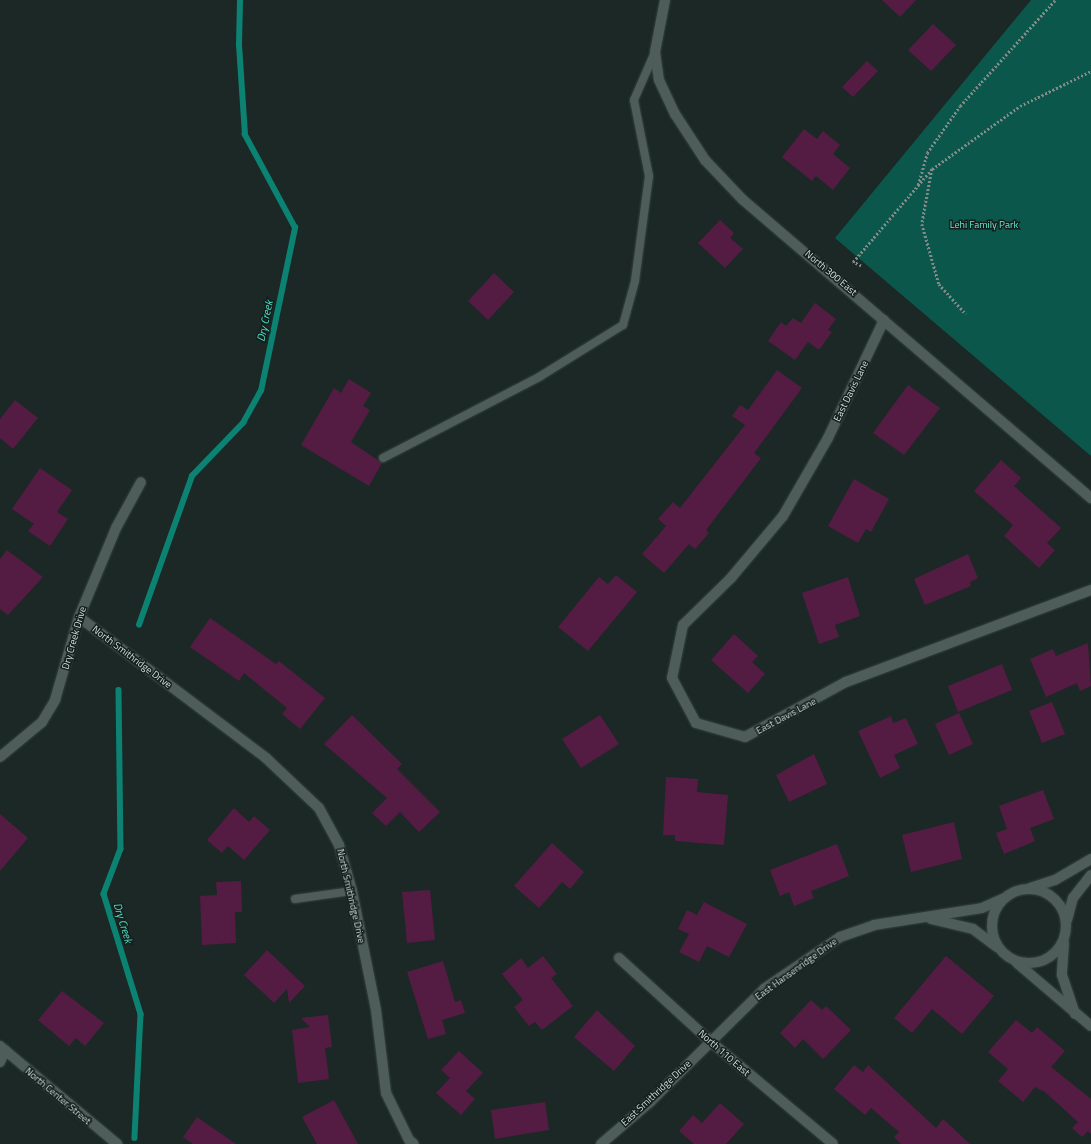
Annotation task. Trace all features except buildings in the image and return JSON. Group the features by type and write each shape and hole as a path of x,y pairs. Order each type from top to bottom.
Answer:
{"street":[{"name":"North 300 East","path":"665,0 655,52 662,87 675,114 705,160 742,199 1091,498"},
{"name":"East Davis Lane","path":"884,320 828,438 783,516 731,578 683,625 672,678 696,723 745,737 846,682 1091,590"},
{"name":"Dry Creek Drive","path":"0,757 42,722 55,700 79,617 116,528 141,482"},
{"name":"North Smithridge Drive","path":"79,617 266,758 319,808 340,845 352,891 376,1010 386,1093 409,1140 414,1144"},
{"path":"1091,859 1055,880 1004,898 992,918 992,934 999,949 1042,982 1076,1016 1091,1026"},
{"path":"1012,959 1027,963 1043,960 1056,951 1065,934 1073,898 1091,875"},
{"path":"1027,889 1042,891 1056,900 1064,914 1065,934 1062,975 1076,1016"},
{"name":"East Hansenridge Drive","path":"710,1041 764,989 840,937 874,925 982,908 1004,898"},
{"name":"East Hansenridge Drive","path":"919,918 946,920 973,929 999,949"},
{"name":"North 110 East","path":"619,958 710,1041 833,1144"},
{"name":"East Smithridge Drive","path":"601,1144 650,1102 710,1041"},
{"path":"0,1062 2,1048"},
{"name":"North Center Street","path":"2,1048 117,1144"}],"lane":[{"path":"383,458 539,377 622,325 635,281 649,176 634,100 655,52"},
{"path":"295,899 352,891"}],"path":[{"path":"918,186 927,154 960,106 1055,0"},
{"path":"861,266 853,262 932,169 1020,106 1091,71"},
{"path":"932,169 922,224 939,284 966,314"}],"green space":[{"name":"Lehi Family Park","path":"1031,0 1091,0 1091,456 835,238"}],"waterway":[{"name":"Dry Creek","path":"139,625 192,476 243,423 261,391 295,228 245,135 239,45 240,0"},
{"name":"Dry Creek","path":"119,690 121,849 104,894 141,1014 135,1138"}]}
